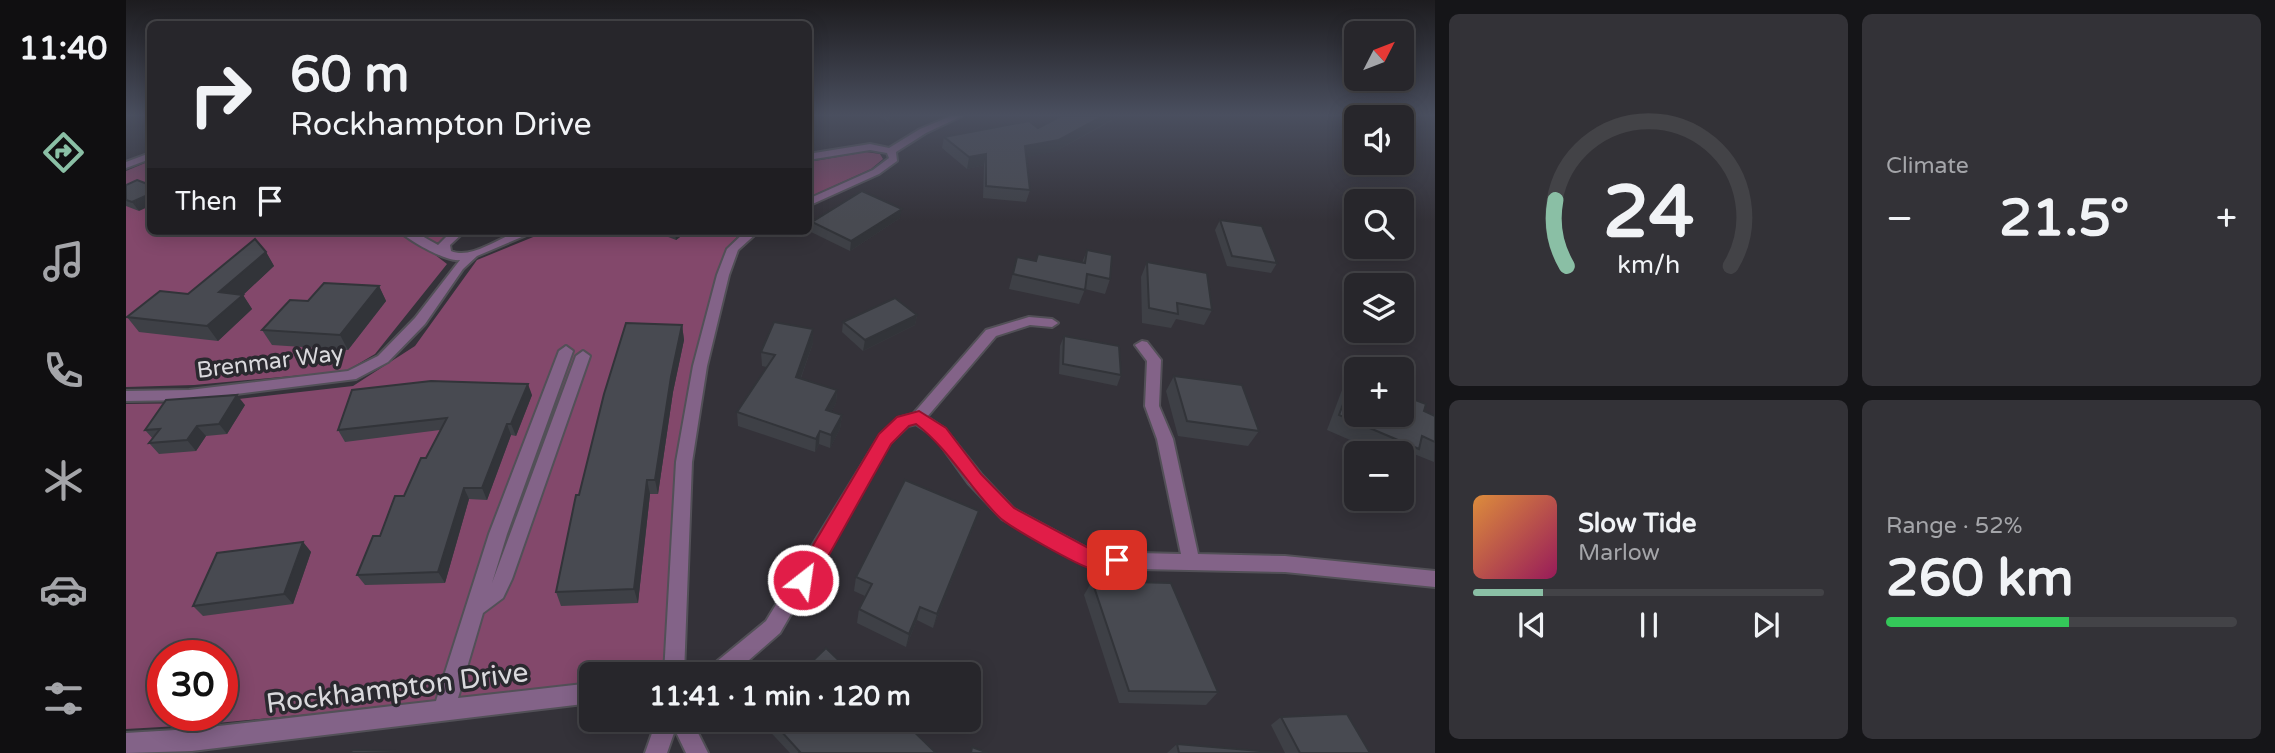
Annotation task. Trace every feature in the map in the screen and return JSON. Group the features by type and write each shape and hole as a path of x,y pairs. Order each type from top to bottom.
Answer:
{"street":[{"path":"812,156 844,151"},
{"path":"812,201 876,172 894,159 891,151"},
{"path":"126,165 147,157"},
{"path":"412,235 455,257 473,254"},
{"path":"445,253 444,244 454,235"},
{"name":"Brenmar Way","path":"126,396 189,395 351,376 383,359 420,321 459,267 473,254 520,235"},
{"path":"675,662 684,462 700,366 723,275 733,248 749,235"},
{"path":"732,662 773,627 885,439 903,422 919,418 990,333 1029,321 1052,323"},
{"path":"1142,345 1154,360 1152,407 1165,439 1191,561"},
{"path":"444,709 498,534 575,353"},
{"path":"919,418 940,433 975,479 1007,514 1092,560 1285,564 1435,579"},
{"name":"Rockhampton Drive","path":"126,744 192,740 579,694"},
{"path":"656,753 663,732"},
{"path":"686,732 697,753"},
{"path":"160,753 192,740"}],"shaded area":[{"path":"866,152 880,154 883,159 871,169 812,196 812,161"},
{"path":"147,162 147,235 451,235 430,251 447,264 375,354 346,371 194,385 126,387 126,171"},
{"path":"538,235 739,235 728,246 716,275 676,464 666,662 579,662 579,688 238,721 238,640 147,640 147,728 126,729 126,404 204,403 353,386 415,346 477,260"}],"building":[{"path":"962,151 1026,151 1030,190 986,186 986,154 969,157"},
{"path":"137,180 147,184 147,195 132,202 126,200 126,185"},
{"path":"862,191 902,209 851,241 812,222"},
{"path":"1220,220 1262,226 1277,263 1232,256"},
{"path":"255,239 266,252 219,292 243,295 207,326 127,317 160,291 188,294"},
{"path":"1087,250 1112,255 1110,279 1087,274 1085,290 1013,274 1017,257 1036,261 1038,254 1085,263"},
{"path":"1147,262 1207,273 1212,310 1177,303 1178,314 1149,308"},
{"path":"324,283 379,286 340,335 262,330 290,300 308,301"},
{"path":"895,298 917,315 865,340 843,322"},
{"path":"774,322 813,329 796,377 837,390 826,410 842,415 831,435 820,431 816,439 737,412 775,355 761,352"},
{"path":"626,323 682,325 655,480 647,480 634,589 556,592 576,495 579,495 604,394"},
{"path":"1064,336 1119,346 1121,375 1063,364"},
{"path":"1174,376 1242,385 1259,431 1187,421"},
{"path":"431,381 528,384 511,424 507,424 482,488 464,488 438,572 357,575 373,536 380,536 395,496 404,496 421,458 426,458 447,418 338,430 352,390"},
{"path":"237,395 219,424 197,426 187,440 149,443 160,429 145,430 166,400"},
{"path":"1414,400 1426,404 1424,411 1435,416 1435,442 1422,436 1419,449 1414,447 1414,441 1400,441 1367,427 1414,427"},
{"path":"1344,402 1344,417 1339,415"},
{"path":"905,480 979,511 937,614 920,607 909,634 859,609 872,584 856,577"},
{"path":"303,542 284,594 193,606 217,553"},
{"path":"1092,581 1171,583 1218,692 1129,691"},
{"path":"826,648 841,662 811,662"},
{"path":"1347,714 1370,753 1300,753 1281,717"},
{"path":"782,732 914,732 936,753 799,753"},
{"path":"1177,744 1273,752 1274,753 1179,753"},
{"path":"972,747 988,753 971,753"},
{"path":"352,750 484,753 351,753"}],"route":[{"path":"803,580 885,439 903,422 919,418 940,433 975,479 1007,514 1092,560 1117,560"}]}
